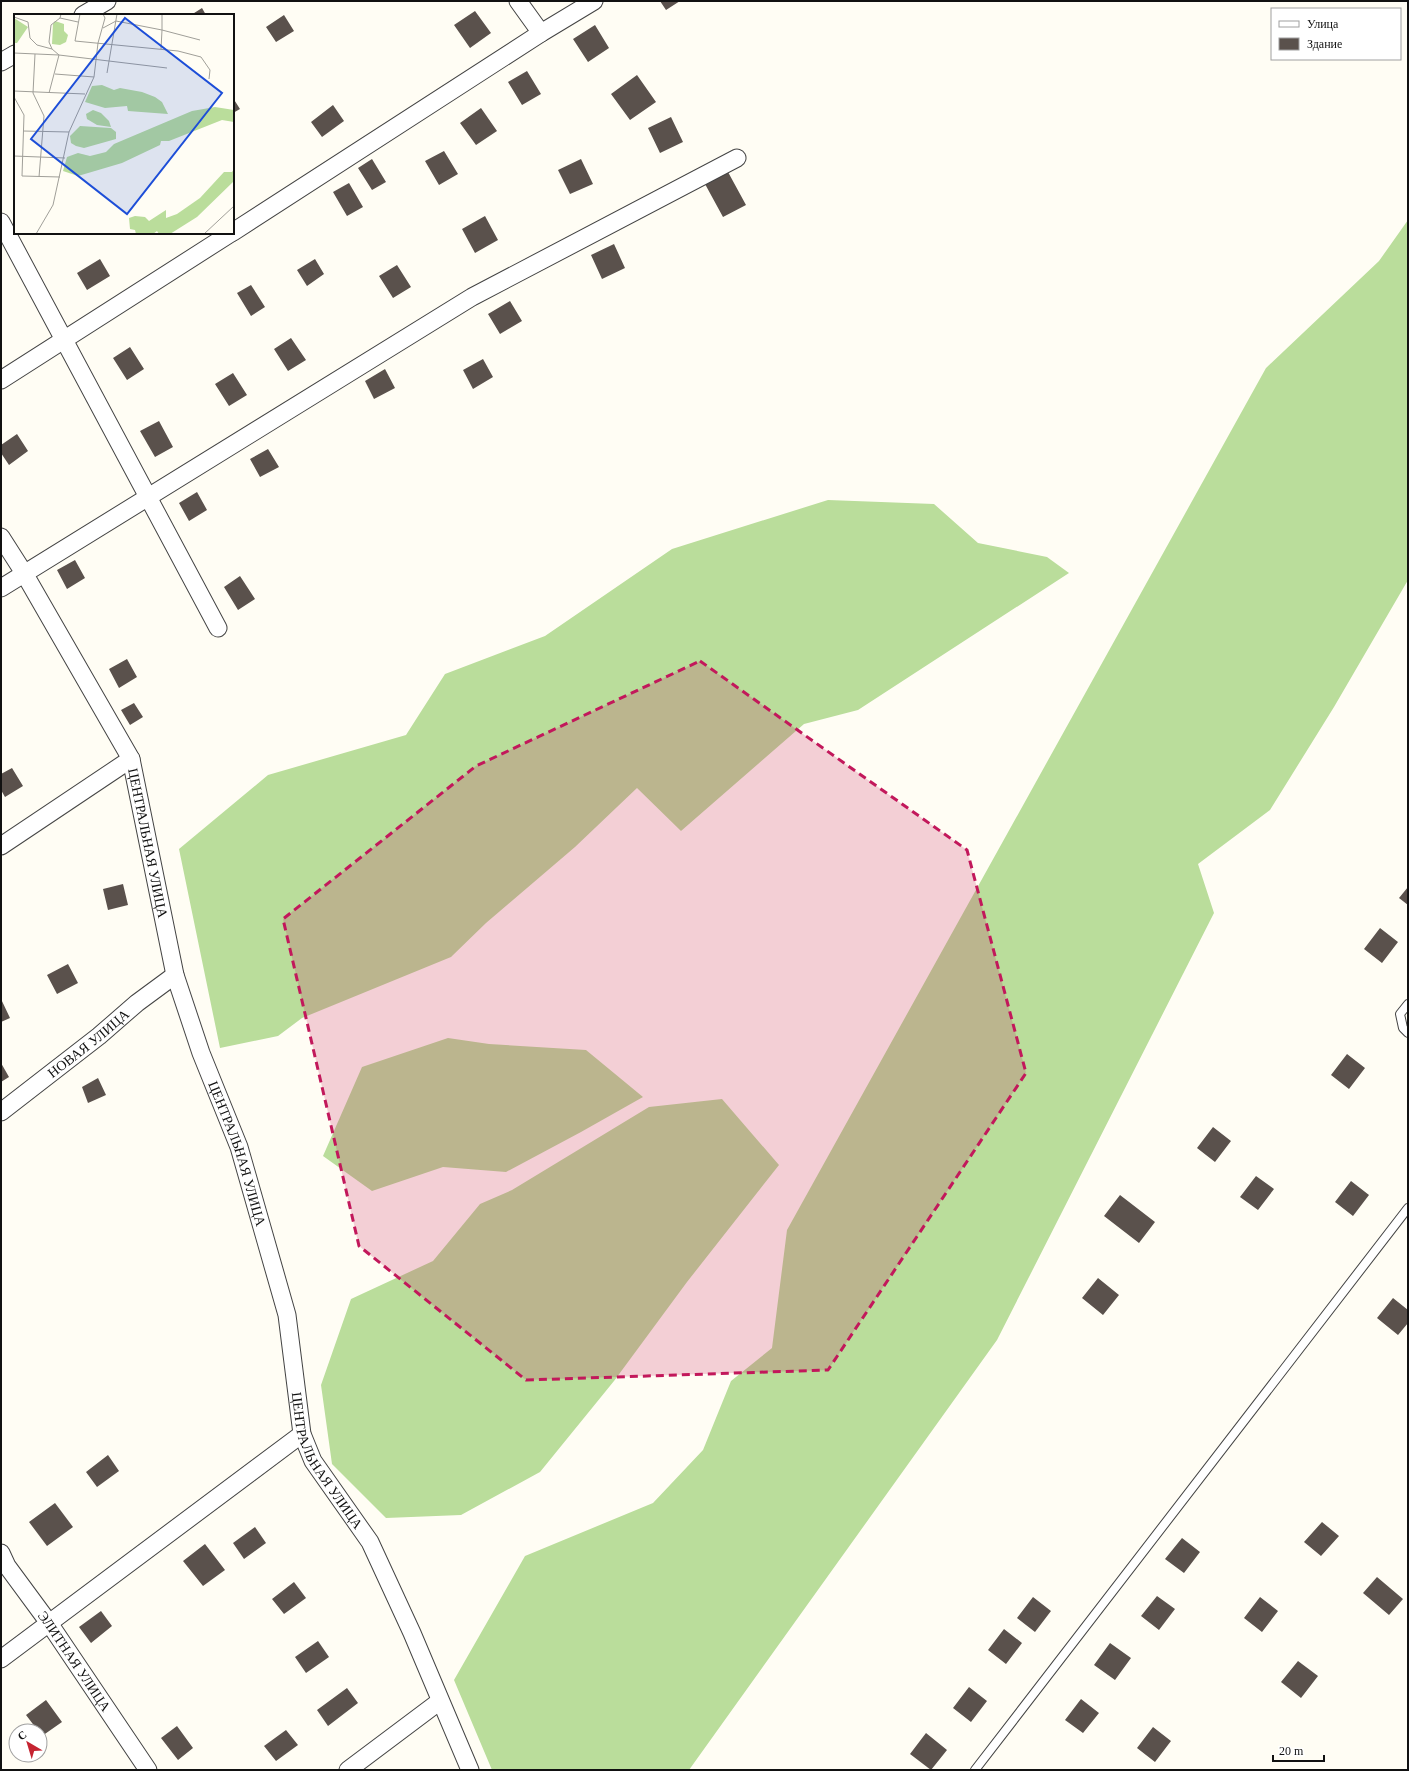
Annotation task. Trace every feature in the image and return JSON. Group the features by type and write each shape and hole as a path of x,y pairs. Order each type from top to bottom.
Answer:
{"street":[{"path":"85,14 107,1"},
{"path":"518,1 541,33"},
{"path":"234,231 541,33 594,1"},
{"path":"1,62 14,55"},
{"path":"1,588 472,297 737,158"},
{"path":"1,222 149,496 218,628"},
{"path":"1,380 229,234"},
{"name":"ЦЕНТРАЛЬНАЯ УЛИЦА","path":"1,537 24,573 131,759 175,976 201,1053 239,1147 288,1315 302,1434 313,1461 370,1542 412,1633 470,1770"},
{"path":"1,846 131,759"},
{"name":"НОВАЯ УЛИЦА","path":"1,1112 100,1036 137,1002 175,976"},
{"path":"1,1659 302,1434"},
{"name":"ЭЛИТНАЯ УЛИЦА","path":"1,1553 7,1566 49,1623 148,1770"},
{"path":"348,1770 440,1702"}],"lane":[{"path":"1408,1004 1400,1014 1403,1028 1408,1033"},
{"path":"976,1770 1408,1208"}],"highlighted area":[{"path":"700,661 967,850 1026,1073 828,1370 526,1380 359,1246 283,919 476,766"}],"green space":[{"path":"1408,220 1408,580 1334,707 1270,810 1198,864 1214,913 997,1340 689,1770 492,1770 454,1680 525,1556 653,1503 703,1450 731,1381 772,1348 787,1230 1266,368 1379,261"},
{"path":"828,500 934,504 978,543 1047,557 1069,573 858,710 804,724 681,831 637,788 575,847 486,923 451,957 302,1018 278,1036 220,1048 179,849 268,775 406,735 445,674 545,636 672,549"},
{"path":"448,1038 489,1044 586,1050 643,1097 506,1172 443,1167 372,1191 323,1156 362,1067"},
{"path":"722,1099 779,1165 687,1282 614,1381 540,1472 461,1515 386,1518 332,1464 321,1385 351,1299 433,1261 480,1204 512,1190 649,1107"}],"building":[{"path":"660,1 680,1 666,10"},
{"path":"202,8 205,14 193,14"},
{"path":"475,11 491,33 470,48 454,25"},
{"path":"284,15 294,31 276,42 266,27"},
{"path":"595,25 609,48 588,62 573,39"},
{"path":"527,71 541,94 522,105 508,82"},
{"path":"637,75 656,102 630,120 611,94"},
{"path":"234,100 240,109 234,112"},
{"path":"333,105 344,121 322,137 311,122"},
{"path":"481,108 497,131 476,145 460,123"},
{"path":"671,117 683,142 660,153 648,128"},
{"path":"444,151 458,174 439,185 425,161"},
{"path":"372,159 386,182 372,190 358,168"},
{"path":"581,159 593,184 570,194 558,170"},
{"path":"728,172 746,205 723,217 705,184"},
{"path":"349,183 363,207 347,216 333,192"},
{"path":"485,216 498,240 475,253 462,229"},
{"path":"614,244 625,268 602,279 591,255"},
{"path":"100,259 110,276 87,290 77,273"},
{"path":"315,259 324,274 307,286 297,270"},
{"path":"397,265 411,287 393,298 379,276"},
{"path":"251,285 265,307 251,316 237,293"},
{"path":"510,301 522,321 500,334 488,314"},
{"path":"291,338 306,360 288,371 274,349"},
{"path":"130,347 144,369 127,380 113,358"},
{"path":"483,359 493,377 473,389 463,370"},
{"path":"385,369 395,388 374,399 365,381"},
{"path":"233,373 247,395 229,406 215,384"},
{"path":"159,421 173,447 155,457 140,431"},
{"path":"17,434 28,451 9,465 1,453 1,445"},
{"path":"268,449 279,467 260,477 250,459"},
{"path":"197,492 207,510 189,521 179,503"},
{"path":"75,560 85,578 67,589 57,570"},
{"path":"240,576 255,599 238,610 224,587"},
{"path":"127,659 137,677 119,688 109,669"},
{"path":"134,703 143,717 130,725 121,710"},
{"path":"12,768 23,786 5,797 1,790 1,774"},
{"path":"123,884 128,905 108,910 103,889"},
{"path":"1408,887 1408,905 1399,898"},
{"path":"1380,928 1398,942 1382,963 1364,949"},
{"path":"68,964 78,983 57,994 47,975"},
{"path":"1,999 10,1018 1,1022"},
{"path":"1347,1054 1365,1068 1349,1089 1331,1075"},
{"path":"1,1063 9,1077 1,1082"},
{"path":"98,1078 106,1095 88,1103 82,1087"},
{"path":"1213,1127 1231,1141 1215,1162 1197,1148"},
{"path":"1256,1176 1274,1189 1258,1210 1240,1197"},
{"path":"1351,1181 1369,1195 1353,1216 1335,1202"},
{"path":"1120,1195 1155,1222 1139,1243 1104,1216"},
{"path":"1098,1278 1119,1295 1103,1315 1082,1298"},
{"path":"1393,1298 1408,1310 1408,1323 1398,1335 1377,1318"},
{"path":"108,1455 119,1471 97,1487 86,1472"},
{"path":"55,1503 73,1527 47,1546 29,1522"},
{"path":"1322,1522 1339,1536 1321,1556 1304,1542"},
{"path":"255,1527 266,1543 244,1559 233,1543"},
{"path":"1182,1538 1200,1552 1184,1573 1165,1559"},
{"path":"205,1544 225,1570 203,1586 183,1561"},
{"path":"1377,1577 1403,1599 1389,1615 1363,1593"},
{"path":"294,1582 306,1598 284,1614 272,1599"},
{"path":"1157,1596 1175,1609 1159,1630 1141,1616"},
{"path":"1033,1597 1051,1611 1035,1632 1017,1618"},
{"path":"1260,1597 1278,1611 1262,1632 1244,1618"},
{"path":"101,1611 112,1626 91,1643 79,1627"},
{"path":"1004,1629 1022,1643 1006,1664 988,1650"},
{"path":"318,1641 329,1657 306,1673 295,1657"},
{"path":"1110,1643 1131,1658 1115,1680 1094,1665"},
{"path":"1298,1661 1318,1676 1301,1698 1281,1682"},
{"path":"969,1687 987,1701 971,1722 953,1708"},
{"path":"347,1688 358,1703 328,1726 317,1710"},
{"path":"1081,1699 1099,1713 1083,1733 1065,1720"},
{"path":"46,1700 62,1722 48,1732 48,1723 32,1723 26,1715"},
{"path":"177,1726 193,1748 178,1760 161,1738"},
{"path":"1153,1727 1171,1741 1155,1762 1137,1748"},
{"path":"286,1730 298,1745 276,1761 264,1746"},
{"path":"926,1733 947,1750 931,1770 910,1754"}]}
